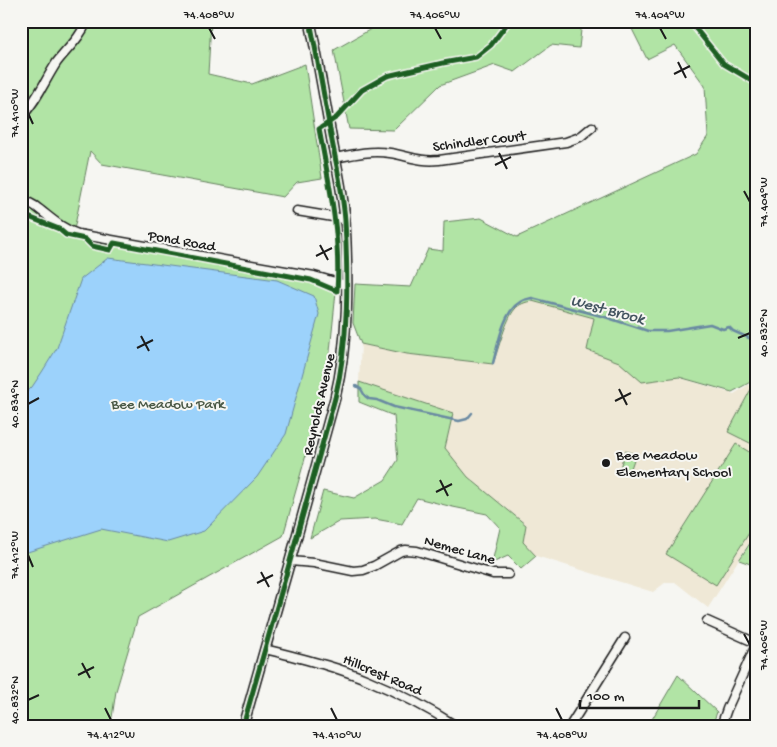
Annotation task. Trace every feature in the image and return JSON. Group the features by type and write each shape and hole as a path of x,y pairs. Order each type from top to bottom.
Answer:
{"street":[{"path":"21,117 32,105 57,62 76,40 87,21"},
{"name":"Reynolds Avenue","path":"243,726 335,398 345,340 345,219 310,21"},
{"name":"Schindler Court","path":"335,158 376,151 417,160 440,160 566,142 580,137 592,127"},
{"name":"Pond Road","path":"21,198 68,231 78,234 314,276 346,285"},
{"path":"297,211 345,219"},
{"name":"Nemec Lane","path":"290,560 353,571 374,566 401,551 418,551 493,574 508,574"},
{"path":"707,621 756,644 721,726"},
{"path":"570,726 625,638"},
{"name":"Hillcrest Road","path":"265,649 367,679 441,716 456,726"}],"shaded area":[{"name":"Bee Meadow Elementary School","path":"532,301 594,318 587,350 734,394 756,380 756,532 708,608 675,582 666,582 653,592 536,556 523,542 526,525 468,477 445,448 453,413 359,382 361,344 407,354 493,364 509,319 515,308 523,303"}],"green space":[{"name":"Bee Meadow Park","path":"27,21 211,21 208,74 252,84 305,64 322,178 297,182 283,197 102,164 90,151 73,235 311,280 336,292 327,381 283,536 138,617 116,691 111,724 115,726 21,726 21,42"},
{"path":"385,21 582,21 579,48 551,45 515,72 495,65 440,85 394,130 349,129 334,50"},
{"path":"628,21 756,21 756,379 732,392 679,377 642,382 619,362 587,350 594,318 532,301 515,309 505,327 493,364 407,354 361,344 353,323 355,284 411,287 428,249 443,251 444,222 481,218 517,237 696,154 708,136 705,86 675,45 647,59"},
{"path":"359,382 453,413 445,448 468,477 526,525 523,542 536,556 521,569 508,556 492,563 500,528 487,514 417,498 402,524 375,519 340,521 310,538 323,491 354,498 385,480 398,460 394,416 359,402"},
{"path":"756,387 756,446 728,432 751,389"},
{"path":"736,444 756,456 756,522 716,585 666,554"},
{"path":"625,451 636,454 629,474 619,471"},
{"path":"756,534 756,566 739,560"},
{"path":"678,675 717,712 712,726 648,726"}],"water":[{"path":"108,258 277,280 314,296 319,314 286,434 257,477 204,531 168,542 101,529 21,554 21,398 32,387 57,348 81,279"}],"waterway":[{"name":"West Brook","path":"493,363 509,313 520,302 532,298 605,317 648,331 667,331 710,324 723,329 729,327 733,331 756,341"},
{"name":"West Brook","path":"356,386 369,399 394,407 459,421 467,419 472,413"}],"cycle path":[{"path":"243,726 335,398 343,354 347,265 345,220 340,180 310,21"},
{"path":"21,214 59,229 66,235 85,239 92,246 110,250 114,243 311,280 337,291 336,230 319,129 337,117 362,90 387,76 476,57 491,45 509,21"},
{"path":"687,21 692,24 724,64 756,83"}],"place":[{"name":"Bee Meadow Elementary School","path":"606,463"}]}
